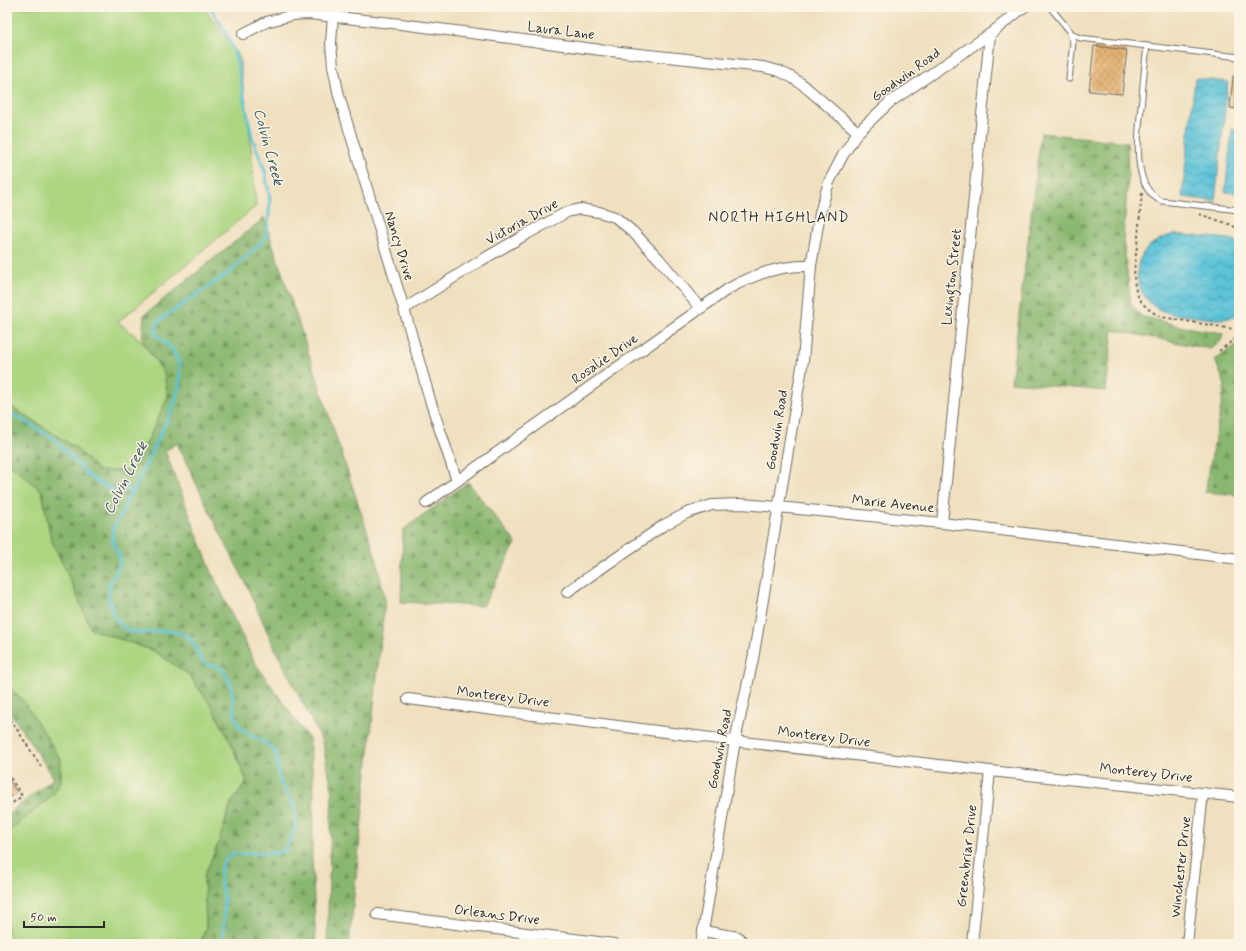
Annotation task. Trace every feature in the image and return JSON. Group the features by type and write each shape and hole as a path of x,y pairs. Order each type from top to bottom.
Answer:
{"street":[{"name":"Goodwin Road","path":"701,944 735,741 753,659 803,361 811,266 820,213 829,182 843,155 858,132 890,102 990,34 1024,7"},
{"name":"Laura Lane","path":"242,34 266,22 293,15 309,14 601,50 763,67 779,71 802,84 858,132"},
{"name":"Nancy Drive","path":"333,16 331,43 333,66 339,96 431,403 457,481"},
{"name":"Lexington Street","path":"942,523 990,34"},
{"name":"Victoria Drive","path":"404,309 480,261 525,235 567,212 580,210 599,212 615,217 632,231 660,260 700,308"},
{"name":"Rosalie Drive","path":"426,503 728,289 748,278 771,270 795,266 811,266"},
{"name":"Marie Avenue","path":"567,592 664,525 687,513 712,506 741,504 942,523 1239,559"},
{"name":"Monterey Drive","path":"408,699 735,741 990,771 1239,797"},
{"name":"Greenbriar Drive","path":"972,944 990,771"},
{"name":"Winchester Drive","path":"1187,944 1203,793"},
{"name":"Orleans Drive","path":"377,914 614,944"},
{"path":"703,931 738,937 745,944"}],"lane":[{"path":"1050,7 1069,31 1082,39 1239,57"},
{"path":"1069,31 1073,42 1069,79"},
{"path":"1147,46 1138,147 1144,182 1150,193 1156,199 1162,201 1239,210"}],"path":[{"path":"1144,182 1134,267 1135,288 1142,302 1152,312 1162,317 1239,330"},
{"path":"1196,213 1232,225 1239,230"},
{"path":"1219,351 1239,336"},
{"path":"7,714 42,768"},
{"path":"7,774 22,796 7,807"}],"green space":[{"path":"7,7 203,7 239,56 250,135 256,206 118,322 142,341 164,373 168,396 145,447 132,471 99,472 76,448 13,408 7,410"},
{"path":"1041,133 1127,142 1128,179 1123,240 1131,304 1141,316 1184,327 1223,333 1221,341 1210,349 1113,330 1106,391 1011,382"},
{"path":"264,218 377,561 385,600 349,944 327,944 332,789 322,741 277,653 245,582 177,443 165,451 212,573 255,663 309,739 314,788 312,858 316,944 200,944 206,928 204,876 219,842 231,803 247,782 231,743 211,705 188,674 154,651 91,629 51,539 42,491 7,463 7,410 13,408 76,448 99,471 132,471 145,447 168,396 164,373 142,341 144,315"},
{"path":"1239,343 1239,495 1205,492 1225,385 1215,360"},
{"path":"7,463 42,491 51,539 91,629 154,651 188,674 211,705 231,743 247,782 231,803 219,842 204,876 206,928 200,944 13,944 7,936 7,833 53,795 61,782 23,700 7,686"},
{"path":"468,482 516,543 483,606 401,602 403,530"},
{"path":"7,686 23,700 61,759 61,782 53,795 7,833 7,815 54,778 7,708"}],"water":[{"path":"1195,78 1228,82 1215,201 1182,197"},
{"path":"1232,129 1239,130 1239,193 1225,192"},
{"path":"1175,234 1229,239 1239,243 1239,315 1218,319 1175,314 1160,310 1145,297 1139,284 1138,276 1139,262 1142,255 1148,247 1157,241"}],"building":[{"path":"1094,46 1127,50 1122,94 1089,91"},
{"path":"1233,76 1239,76 1239,109 1230,108"},
{"path":"7,777 17,792 7,799"}],"waterway":[{"name":"Colvin Creek","path":"210,7 227,35 236,57 252,137 265,171 270,199 266,238 230,272 160,320 155,328 157,335 172,349 180,363 179,386 174,405 134,490 126,501 124,510 113,529 113,542 120,561 119,567 110,583 109,595 114,615 121,626 133,632 174,631 182,634 190,639 196,647 203,662 223,670 231,686 237,722 244,731 265,742 274,750 277,756 278,774 280,780 294,807 296,814 295,826 284,851 277,853 232,854 222,864 220,875 224,900 222,944"},
{"path":"7,415 16,416 54,439 88,475 100,484 115,490 134,490"}],"district":[{"name":"NORTH HIGHLAND","path":"779,218"}]}
